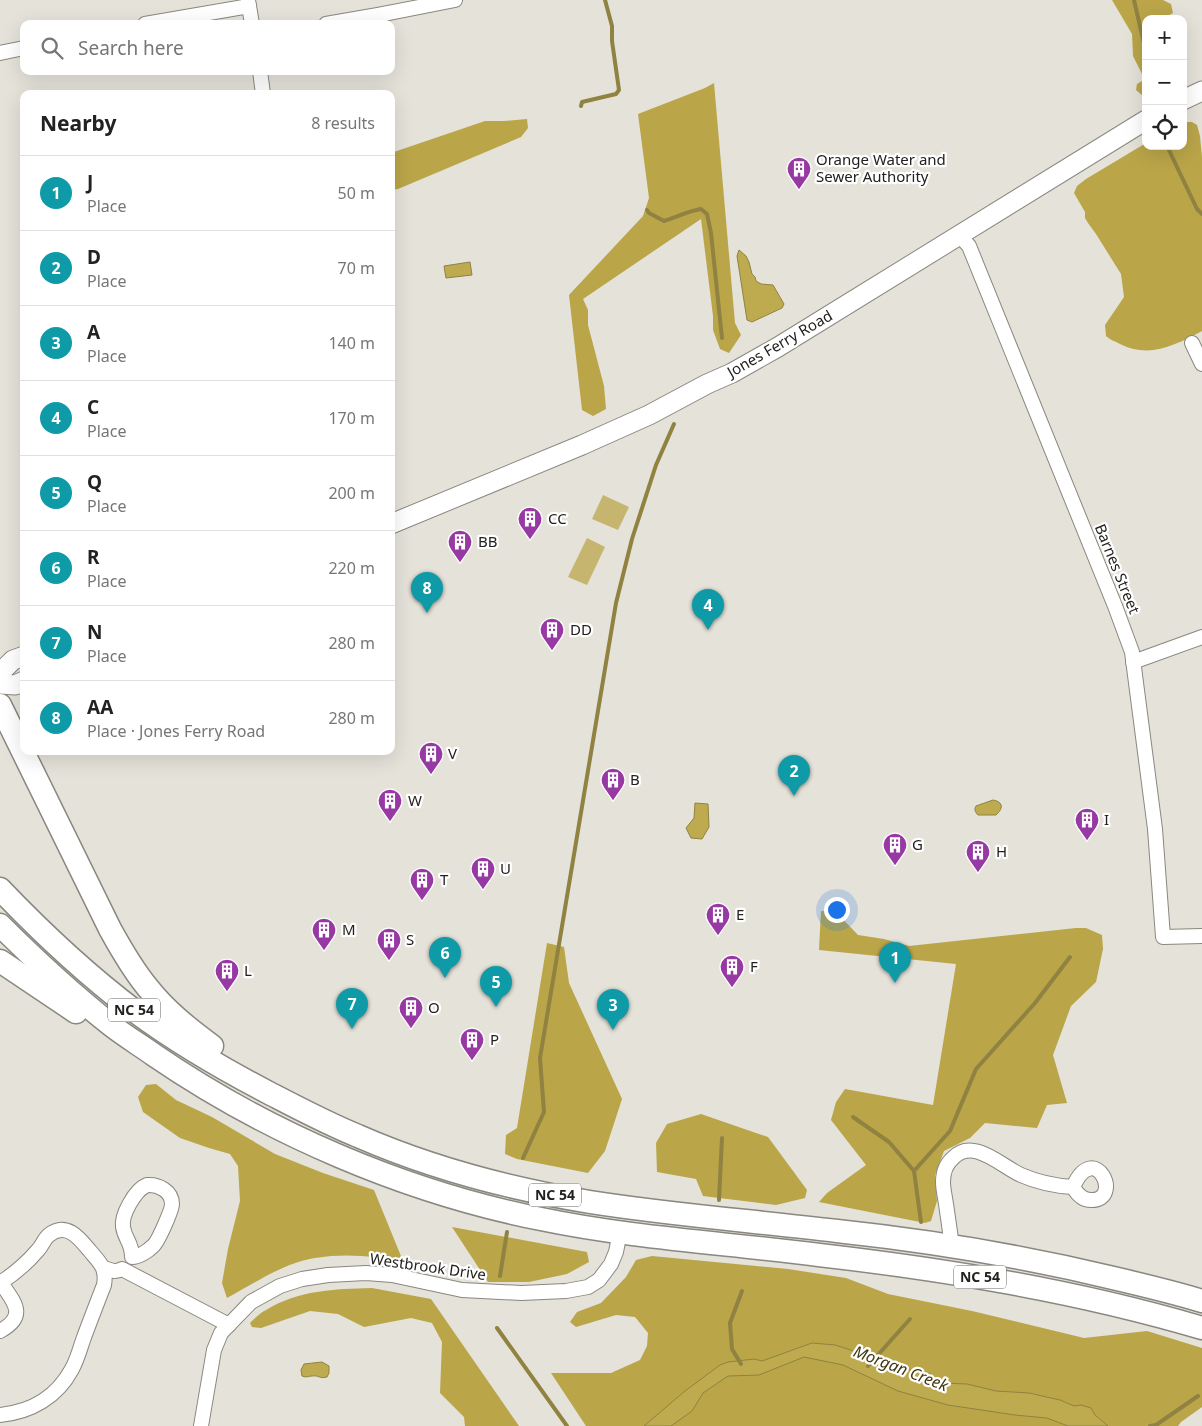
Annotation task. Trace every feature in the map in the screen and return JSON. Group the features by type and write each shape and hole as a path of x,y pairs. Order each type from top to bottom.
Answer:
{"highway":[{"path":"0,705 20,746"},
{"path":"25,755 126,959 148,988 188,1028 216,1050 268,1082 288,1103"},
{"name":"NC 54","path":"0,889 50,939 136,1012 226,1071 357,1136 403,1154 467,1174 538,1192 589,1202 952,1246 1066,1267 1202,1301"},
{"name":"NC 54","path":"0,925 66,988 114,1027 177,1070 263,1120 379,1172 460,1199 540,1219 620,1232 939,1270 1010,1282 1119,1306 1202,1328"},
{"path":"0,961 156,1068 177,1070"},
{"path":"540,1219 557,1212 613,1217 626,1214 630,1207"},
{"path":"620,1232 624,1227 634,1223 685,1224 698,1216"},
{"path":"1119,1306 1179,1311 1202,1318"}],"main road":[{"path":"1187,98 1202,91"},
{"name":"Jones Ferry Road","path":"395,522 582,445 649,415 732,373 778,347 1142,122"},
{"path":"0,673 13,660 20,657"},
{"path":"0,684 15,685 20,683"}],"street":[{"path":"349,20 455,0"},
{"path":"165,20 248,3 251,20"},
{"path":"0,53 20,49"},
{"path":"261,75 262,90"},
{"name":"Barnes Street","path":"959,235 969,246 1132,652 1155,829 1163,937 1202,936"},
{"path":"1192,342 1202,364"},
{"path":"1133,662 1202,637"},
{"path":"952,1246 943,1191 943,1174 948,1163 963,1150 973,1150 981,1153 1021,1175 1046,1183 1073,1187"},
{"path":"0,1331 13,1322 16,1316 16,1306 0,1283 29,1260 41,1248 45,1239 50,1234 60,1230 76,1234 104,1268 113,1272 118,1271 132,1263 131,1245 125,1236 123,1218 135,1194 139,1189 147,1185 156,1185 164,1188 170,1195 172,1204 170,1212 154,1246 137,1257 132,1257"},
{"name":"Westbrook Drive","path":"201,1426 214,1350 222,1333 251,1302 274,1289 302,1279 328,1275 366,1273 392,1275 462,1290 493,1292 521,1293 588,1287 600,1280 611,1264 616,1252 620,1232"},
{"path":"0,1415 17,1413 41,1403 64,1382 72,1368 104,1285 104,1268"},
{"path":"122,1269 162,1288 229,1325"}],"shaded area":[{"path":"1112,0 1163,0 1171,4 1173,13 1169,15 1142,15 1142,74 1133,56 1132,34"},
{"path":"1142,81 1142,95 1136,90 1137,84"},
{"path":"714,83 735,323 741,335 729,353 720,349 713,330 713,316 701,219 583,299 588,310 588,325 604,386 606,409 593,416 582,410 569,295 643,216 649,198 638,114"},
{"path":"527,119 528,128 521,137 395,189 395,152 485,121"},
{"path":"1187,122 1197,125 1202,157 1202,331 1172,345 1152,350 1131,348 1106,336 1105,325 1124,297 1121,274 1085,218 1085,212 1074,193 1077,186 1142,145 1142,150 1187,150"},
{"path":"739,250 746,256 756,281 761,284 773,285 784,304 782,308 752,322 747,320 737,256"},
{"path":"470,262 472,275 446,278 444,266"},
{"path":"603,495 629,507 618,530 592,519"},
{"path":"587,538 605,547 587,585 568,577"},
{"path":"993,800 1001,804 1001,808 996,815 978,815 975,811 976,806"},
{"path":"695,803 708,804 709,827 702,839 691,838 686,828 694,818"},
{"path":"821,911 836,912 858,935 884,939 909,946 1076,928 1086,928 1102,935 1103,949 1096,982 1071,1006 1053,1055 1067,1103 1047,1105 1037,1128 985,1123 970,1138 944,1151 935,1175 937,1201 931,1221 925,1223 819,1202 827,1193 866,1165 831,1120 836,1102 845,1089 933,1105 956,964 819,950"},
{"path":"547,943 564,947 569,983 622,1099 605,1151 588,1173 517,1159 505,1154 506,1135 517,1128"},
{"path":"156,1084 176,1100 212,1117 275,1154 374,1190 403,1261 359,1256 315,1258 280,1269 227,1298 222,1283 240,1201 238,1166 230,1154 180,1138 143,1112 138,1097 146,1085"},
{"path":"701,1114 768,1137 807,1190 805,1198 776,1205 703,1196 696,1179 657,1172 656,1143 667,1124"},
{"path":"452,1227 587,1252 589,1262 567,1274 529,1282 488,1282"},
{"path":"652,1256 788,1269 846,1278 888,1294 972,1311 1084,1338 1147,1331 1202,1348 1202,1407 1178,1426 586,1426 551,1373 611,1373 640,1360 647,1346 648,1333 635,1317 616,1315 576,1327 570,1322 577,1312 601,1303 626,1277 636,1260"},
{"path":"372,1288 431,1299 519,1426 465,1426 464,1417 440,1393 442,1342 432,1323 411,1318 364,1327 338,1314 310,1311 261,1328 252,1327 250,1323 278,1303 291,1298 330,1290"},
{"path":"812,1343 835,1345 851,1350 867,1361 882,1367 930,1374 940,1383 967,1384 996,1391 1029,1393 1060,1400 1074,1406 1081,1405 1091,1408 1095,1415 1108,1426 1068,1426 1047,1418 948,1405 898,1391 843,1365 804,1357 759,1375 728,1376 703,1393 692,1411 671,1426 644,1426 685,1391 720,1365 728,1362 754,1359 762,1361"},
{"path":"322,1362 329,1366 327,1377 302,1376 301,1370 304,1364"}],"waterway":[{"path":"581,106 582,102 616,94 619,90 612,41 612,26 605,0"},
{"path":"1134,0 1142,35"},
{"path":"1169,150 1197,209 1202,214"},
{"path":"647,210 664,221 701,209 707,214 711,233 722,338"},
{"path":"523,1158 544,1112 540,1058 616,603 632,539 656,465 674,424"},
{"path":"921,1222 914,1171 950,1131 976,1069 1035,1003 1070,957"},
{"path":"853,1117 889,1142 914,1171"},
{"path":"719,1200 722,1138"},
{"path":"500,1276 507,1232"},
{"path":"741,1364 732,1349 730,1323 742,1291"},
{"name":"Morgan Creek","path":"868,1366 910,1319"},
{"path":"497,1328 567,1426"},
{"path":"1150,1426 1156,1425 1198,1396"}],"place":[{"name":"Orange Water and Sewer Authority","path":"799,190"},
{"name":"CC","path":"530,540"},
{"name":"BB","path":"460,563"},
{"name":"AA","path":"427,613"},
{"name":"C","path":"708,630"},
{"name":"DD","path":"552,651"},
{"name":"V","path":"431,775"},
{"name":"D","path":"794,796"},
{"name":"B","path":"613,801"},
{"name":"W","path":"390,822"},
{"name":"I","path":"1087,841"},
{"name":"G","path":"895,866"},
{"name":"H","path":"978,873"},
{"name":"U","path":"483,890"},
{"name":"T","path":"422,901"},
{"name":"E","path":"718,936"},
{"name":"M","path":"324,951"},
{"name":"S","path":"389,961"},
{"name":"R","path":"445,978"},
{"name":"J","path":"895,983"},
{"name":"F","path":"732,988"},
{"name":"L","path":"227,992"},
{"name":"Q","path":"496,1007"},
{"name":"N","path":"352,1029"},
{"name":"O","path":"411,1029"},
{"name":"A","path":"613,1030"},
{"name":"P","path":"472,1061"}]}
